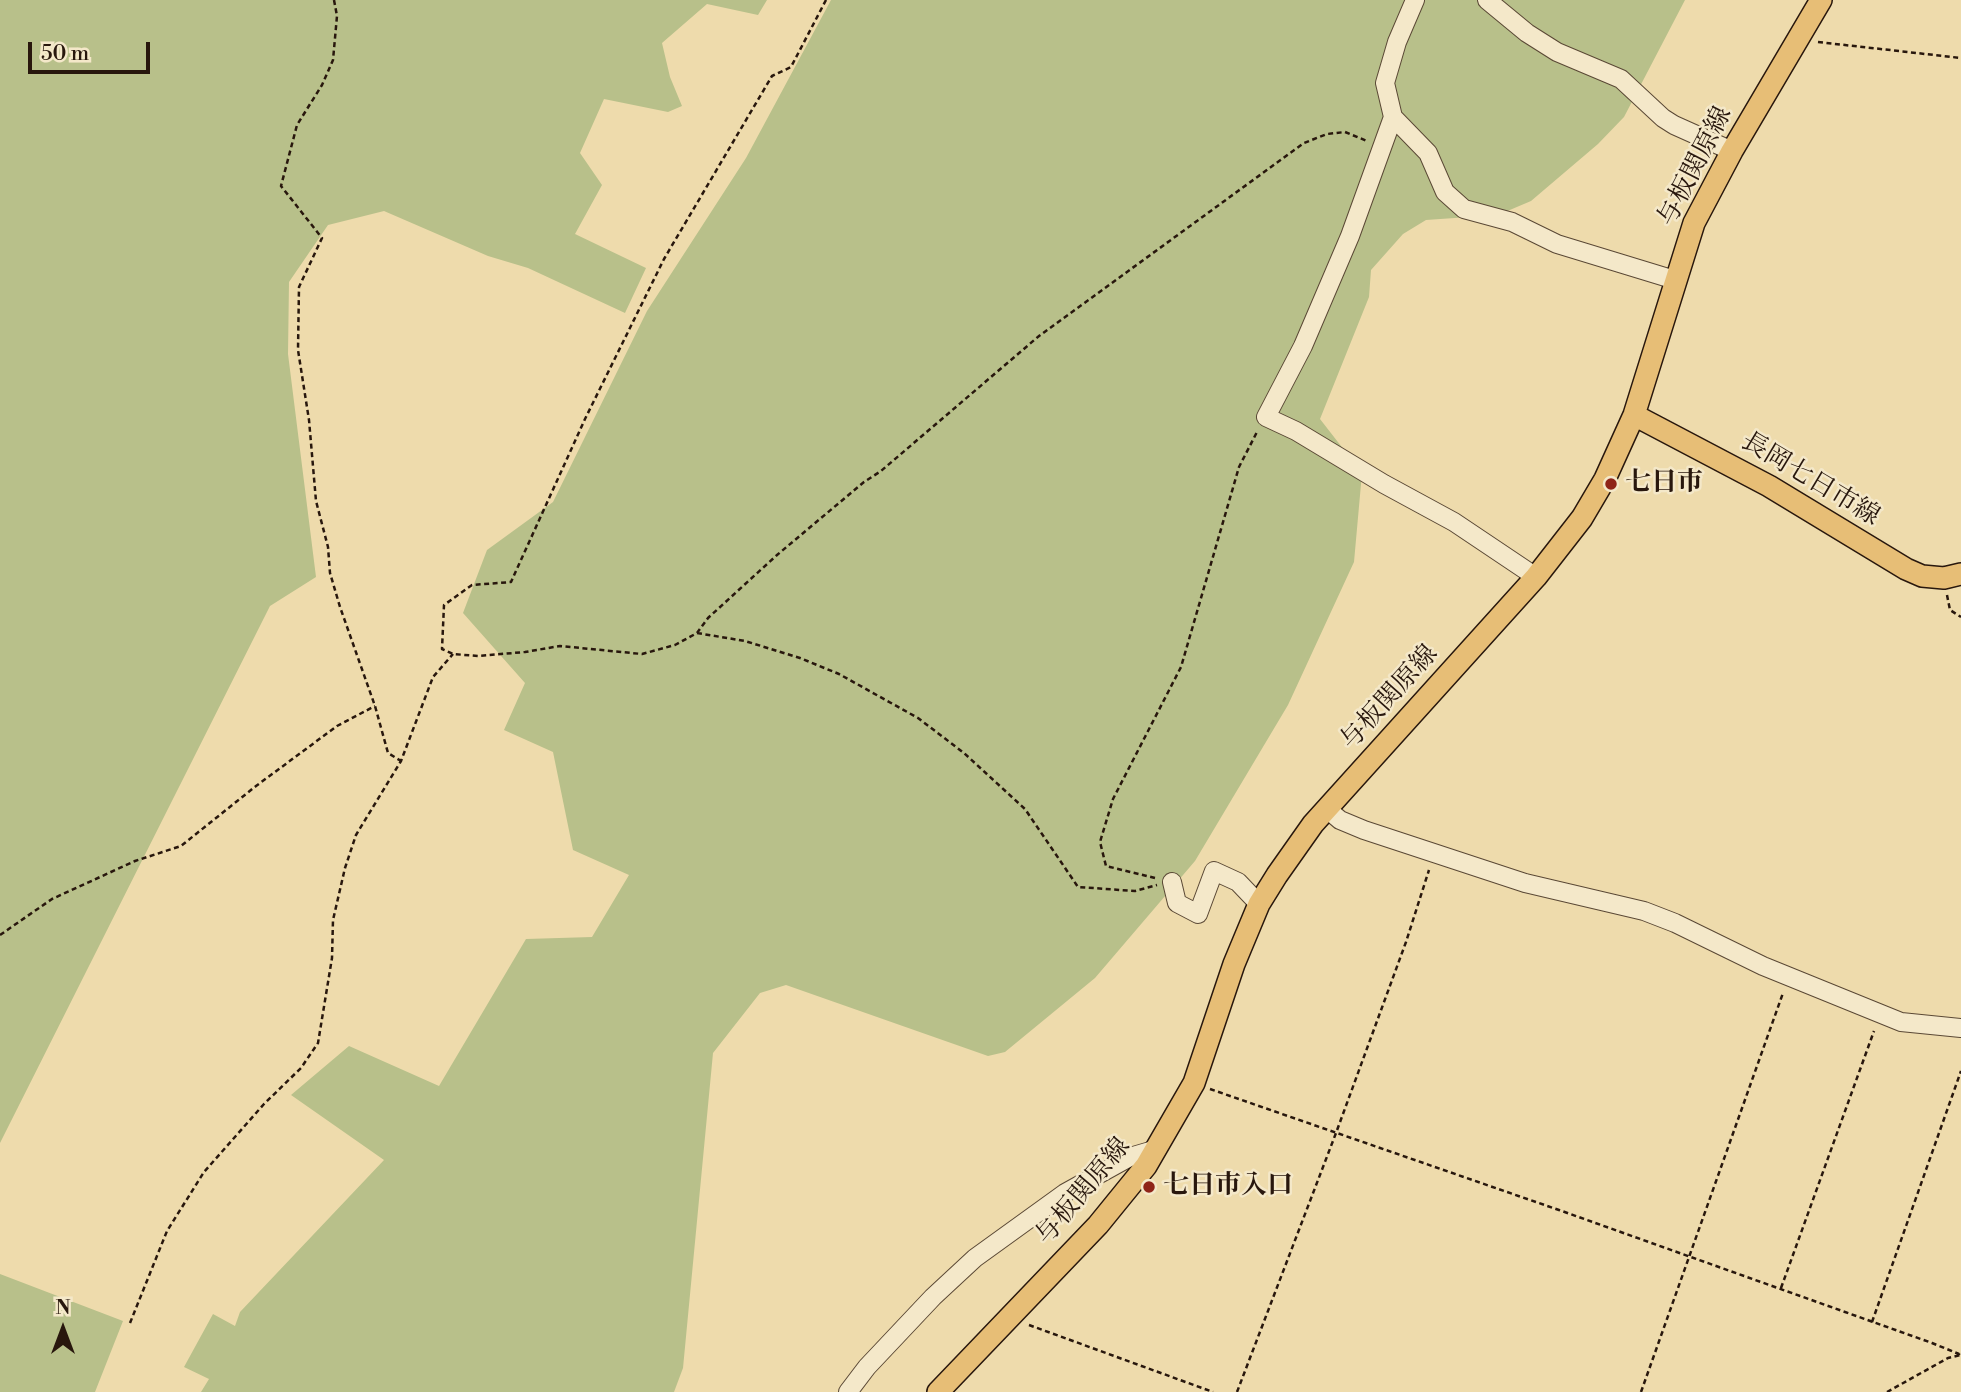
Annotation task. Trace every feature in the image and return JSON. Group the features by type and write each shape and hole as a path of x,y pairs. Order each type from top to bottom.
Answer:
{"main road":[{"name":"与板関原線","path":"938,1392 1098,1225 1123,1197 1157,1149 1194,1083 1234,964 1259,904 1277,875 1327,809 1536,577 1582,518 1605,479 1634,415 1694,223 1732,151 1821,0"},
{"name":"長岡七日市線","path":"1634,415 1769,486 1906,569 1922,576 1952,576"}],"street":[{"path":"1415,0 1396,42 1385,83 1393,117 1428,153 1445,192 1464,209 1512,222 1557,244 1675,279"},
{"path":"1488,0 1527,33 1557,52 1620,79 1674,125 1732,151"},
{"path":"1393,117 1350,236 1319,309 1266,416 1454,522 1536,577"},
{"path":"1327,809 1340,820 1364,831 1525,883 1644,911 1900,1022 1961,1028"},
{"path":"1172,882 1177,903 1198,914 1214,870 1238,882 1259,904"},
{"path":"848,1392 867,1367 933,1297 975,1258 1065,1193 1130,1157 1157,1149"}],"path":[{"path":"334,0 337,16 333,60 322,85 298,125 281,186 322,238 299,287 298,349 309,420 316,501 328,547 330,573 388,753 401,761"},
{"path":"826,0 792,66 772,76 664,259 585,419 511,582 471,584 444,605 442,649 453,654 478,656 560,646 642,654 675,645 697,633 708,618 777,555 864,482 881,471 1039,336 1304,143 1327,134 1345,132 1381,146"},
{"path":"1798,40 1961,58"},
{"path":"1172,882 1106,866 1100,842 1113,799 1181,667 1239,467 1266,416"},
{"path":"1952,576 1950,610 1961,617"},
{"path":"697,633 745,641 800,658 839,674 918,718 964,753 1026,809 1078,887 1135,891 1172,882"},
{"path":"130,1323 167,1231 183,1202 212,1162 264,1104 301,1068 318,1043 332,958 334,920 345,867 356,835 401,761 433,677 453,654"},
{"path":"0,934 52,899 135,861 181,846 337,726 375,706"},
{"path":"1237,1392 1406,942 1434,853"},
{"path":"1641,1392 1790,976"},
{"path":"1781,1289 1880,1014"},
{"path":"1872,1322 1961,1071"},
{"path":"1194,1083 1960,1353"},
{"path":"1012,1314 1029,1325 1213,1392"},
{"path":"1887,1392 1960,1353"}],"green space":[{"path":"0,0 767,0 758,15 707,4 662,43 670,77 682,106 668,112 604,99 580,153 602,185 575,234 646,268 625,313 528,268 488,256 384,211 328,225 289,282 288,354 316,577 270,606 0,1143"},
{"path":"831,0 1685,0 1624,117 1598,144 1531,201 1498,215 1426,220 1403,234 1371,270 1369,297 1320,419 1362,473 1354,562 1288,705 1195,861 1095,978 1005,1052 988,1056 786,985 760,993 713,1053 683,1368 674,1392 201,1392 209,1379 184,1367 213,1314 235,1326 240,1312 384,1160 291,1095 349,1046 439,1086 526,939 592,937 629,875 573,850 553,752 504,730 525,683 463,613 487,550 553,502 647,311 746,158"},
{"path":"0,1274 123,1321 95,1392 0,1392"}],"place":[{"name":"七日市","path":"1611,484"},
{"name":"七日市入口","path":"1149,1187"}]}
